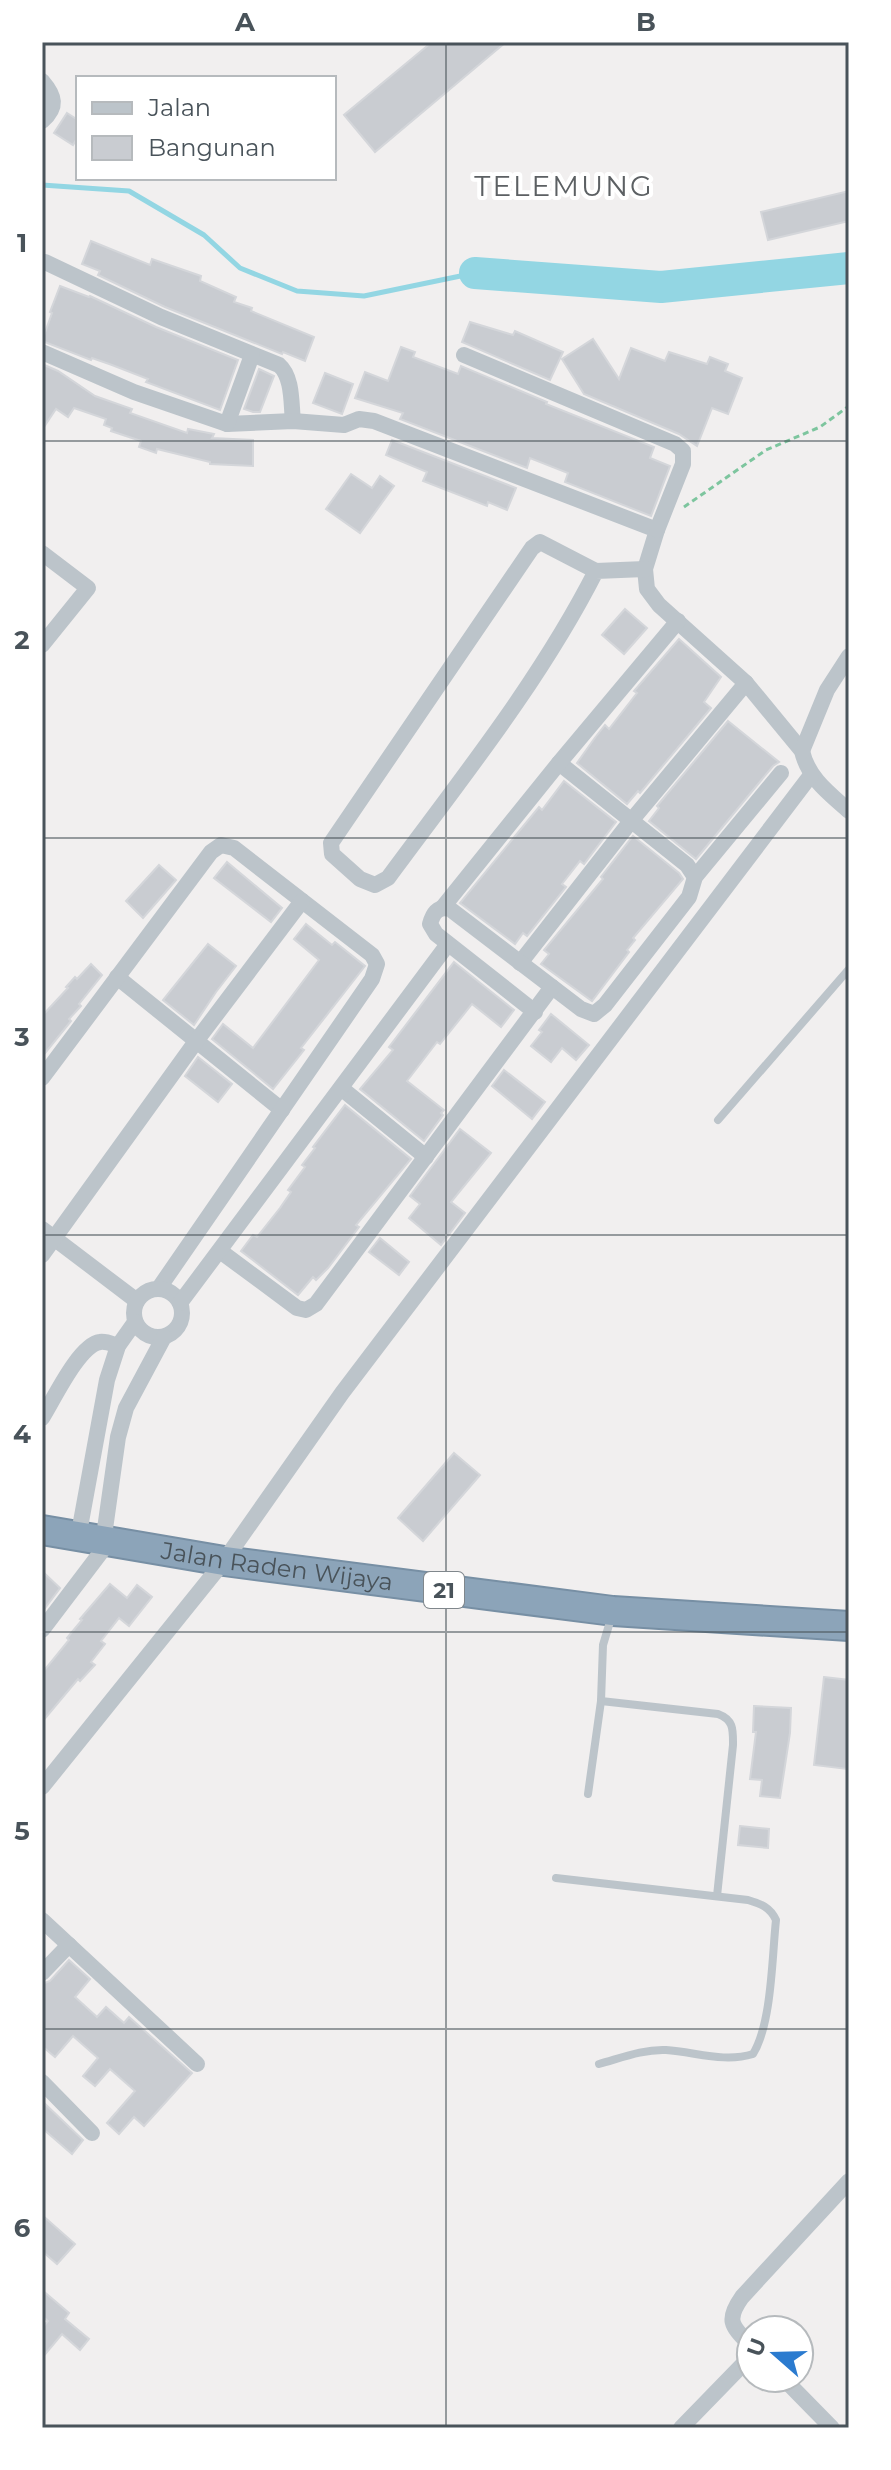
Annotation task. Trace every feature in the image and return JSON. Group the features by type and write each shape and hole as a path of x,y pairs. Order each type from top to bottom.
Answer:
{"highway":[{"name":"Jalan Raden Wijaya","path":"42,1530 224,1561 613,1611 849,1626"}],"street":[{"path":"42,81 54,96 54,105 42,121"},
{"path":"43,265 284,369 293,421"},
{"path":"42,352 134,392 227,424 293,421 344,425 359,419 374,421 657,530"},
{"path":"227,424 252,355"},
{"path":"464,355 675,444 683,451 683,464 645,569 647,589 659,605 746,683 802,751 811,775 849,811"},
{"path":"596,571 578,606 509,712 388,878 375,885 360,879 332,854 331,843 532,548 540,542 596,571 645,569"},
{"path":"42,553 88,588 42,645"},
{"path":"535,1012 436,934 430,924 432,915 443,907 678,621"},
{"path":"802,751 827,690 849,656"},
{"path":"520,963 631,821 746,683"},
{"path":"559,763 687,865 695,877"},
{"path":"443,907 450,909 581,1009 594,1014 605,1005 689,897 695,877 781,773"},
{"path":"42,1787 224,1561 342,1393 811,775"},
{"path":"42,1078 211,852 221,845 234,848 372,955 377,964 372,979 159,1288"},
{"path":"42,1255 48,1234 302,901"},
{"path":"180,1303 448,944"},
{"path":"117,977 282,1110"},
{"path":"220,1251 297,1308 306,1310 316,1304 552,987"},
{"path":"341,1088 426,1157"},
{"path":"48,1234 137,1301"},
{"path":"159,1288 172,1293 183,1310 180,1324 164,1337 147,1335 135,1322 137,1301 146,1292 159,1288"},
{"path":"96,1541 98,1433 107,1380 118,1346 135,1322"},
{"path":"42,1630 96,1541 126,1408 164,1337"},
{"path":"42,1418 80,1355 90,1345 102,1341 118,1346"},
{"path":"98,1433 118,1437"},
{"path":"42,1765 60,1764"},
{"path":"42,1920 197,2064"},
{"path":"42,1973 69,1945"},
{"path":"42,2082 92,2133"},
{"path":"735,2328 731,2316 742,2297 849,2181"},
{"path":"681,2428 735,2372"},
{"path":"799,2394 832,2428"}],"lane":[{"path":"718,1120 849,969"},
{"path":"588,1794 601,1701 603,1645 613,1611"},
{"path":"601,1701 718,1714 731,1722 733,1745 717,1896"},
{"path":"556,1878 748,1900 772,1911 776,1920 763,2027 753,2054 731,2059 649,2050 599,2064"}],"path":[{"path":"657,530 688,504 766,450 820,427 849,406"}],"building":[{"path":"432,42 506,42 375,152 344,115"},
{"path":"67,113 76,119 76,140 73,145 54,133"},
{"path":"849,191 849,221 768,240 761,212"},
{"path":"91,241 150,265 152,259 201,276 200,281 236,297 234,302 314,337 305,361 165,307 98,275 100,271 82,264"},
{"path":"60,286 238,360 220,410 146,382 148,379 112,365 42,341"},
{"path":"470,322 513,335 515,331 563,352 550,380 462,342"},
{"path":"593,339 619,379 631,348 665,361 669,352 707,364 710,357 728,364 725,371 742,378 728,414 712,408 697,446 679,434 584,394 562,359"},
{"path":"401,347 415,352 413,357 458,374 461,366 654,447 650,458 670,466 651,516 565,482 568,473 530,458 527,468 400,419 403,413 355,398 365,372 388,381"},
{"path":"42,364 95,396 132,409 130,413 187,433 188,429 214,434 212,438 253,440 253,466 210,464 157,449 156,453 139,447 141,441 111,431 112,428 104,425 106,419 74,408 68,417 56,409 42,430"},
{"path":"259,369 274,376 260,412 253,412 244,409"},
{"path":"325,373 353,384 342,414 313,403"},
{"path":"392,440 516,488 507,510 488,502 487,506 423,481 427,472 386,455"},
{"path":"351,474 372,488 380,476 394,486 360,533 326,509"},
{"path":"625,609 647,628 624,654 602,635"},
{"path":"679,639 721,677 704,702 711,708 640,793 638,791 627,804 577,763 605,725 609,729 637,693 634,691"},
{"path":"728,721 779,762 696,859 649,821 659,808 657,806"},
{"path":"564,781 616,822 584,864 580,861 562,884 566,887 527,936 523,933 515,944 460,903"},
{"path":"633,836 683,879 633,938 635,940 627,950 629,952 592,1001 541,964 549,954 544,950 603,879 601,877"},
{"path":"227,862 282,908 271,922 214,878"},
{"path":"159,865 176,880 143,918 126,901"},
{"path":"306,924 365,966 273,1089 212,1039 223,1024 253,1048 319,960 294,939"},
{"path":"208,944 236,966 194,1025 163,1000"},
{"path":"454,962 514,1010 501,1027 472,1004 407,1081 444,1110 424,1141 360,1089 393,1050 389,1047"},
{"path":"91,964 102,975 42,1057 42,1016 75,977 77,979"},
{"path":"551,1014 589,1045 576,1060 562,1048 551,1062 531,1046"},
{"path":"198,1057 232,1084 218,1102 185,1076"},
{"path":"504,1070 545,1102 532,1119 492,1086"},
{"path":"345,1105 411,1159 356,1225 359,1227 328,1268 316,1280 313,1277 298,1295 241,1251 253,1235 257,1237 280,1208 291,1192 288,1190 305,1167 302,1165 313,1147"},
{"path":"460,1129 491,1153 451,1202 465,1213 441,1245 409,1218 420,1204 410,1196"},
{"path":"380,1238 409,1262 399,1275 369,1252"},
{"path":"454,1453 480,1475 423,1541 398,1518"},
{"path":"42,1571 60,1588 42,1612"},
{"path":"110,1584 127,1598 137,1585 152,1597 129,1626 119,1618 101,1641 105,1644 91,1662 95,1665 80,1681 78,1679 42,1722 42,1673 69,1640 67,1638 80,1619"},
{"path":"824,1677 849,1680 847,1769 814,1765"},
{"path":"754,1706 791,1708 780,1798 760,1796 762,1780 750,1779 756,1732 753,1732"},
{"path":"740,1826 769,1829 768,1848 738,1845"},
{"path":"69,1960 90,1979 75,1997 97,2017 106,2007 124,2023 129,2017 192,2073 144,2126 134,2117 119,2134 107,2123 135,2091 110,2069 95,2086 83,2076 98,2058 73,2036 55,2057 42,2046 42,1984 50,1981"},
{"path":"42,2101 83,2140 72,2154 42,2128"},
{"path":"42,2215 75,2244 57,2264 42,2251"},
{"path":"42,2290 69,2313 65,2319 89,2339 80,2350 62,2334 42,2358 42,2328 48,2321 42,2316"}],"waterway":[{"path":"42,185 129,191 204,235 240,268 297,291 364,296 475,273"},
{"path":"475,273 661,287 849,268"}],"district":[{"name":"TELEMUNG","path":"564,186"}]}
